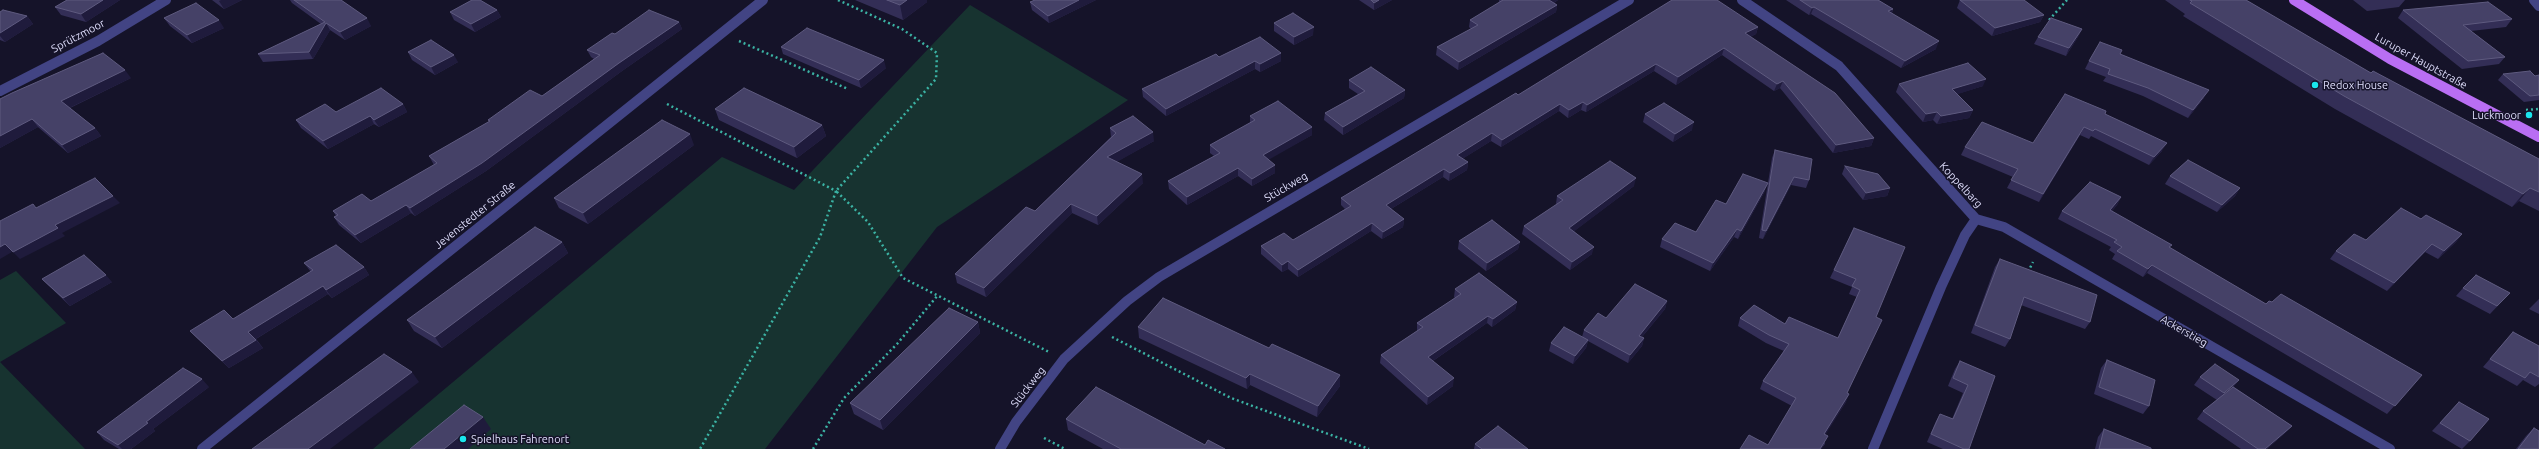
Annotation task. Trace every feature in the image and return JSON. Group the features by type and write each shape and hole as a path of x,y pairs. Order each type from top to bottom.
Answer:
{"main road":[{"name":"Luruper Hauptstraße","path":"2294,0 2390,59 2539,137"}],"street":[{"name":"Sprützmoor","path":"0,91 98,41 166,0"},
{"name":"Jevenstedter Straße","path":"202,449 763,0"},
{"name":"Stückweg","path":"1000,449 1016,422 1064,359 1127,301 1159,278 1629,0"},
{"name":"Koppelbarg","path":"1742,0 1839,66 1976,219 1965,235 1941,287 1873,449"},
{"path":"2534,0 2539,6"},
{"name":"Ackerstieg","path":"1976,219 2004,227 2390,449"}],"path":[{"path":"700,449 820,237 836,191 936,79 937,53 902,28 838,0"},
{"path":"2049,20 2067,0"},
{"path":"738,41 848,89"},
{"path":"667,104 836,191 868,222 903,278 938,294 1054,354"},
{"path":"2026,276 2036,258"},
{"path":"813,449 844,398 897,344 938,294"},
{"path":"1108,335 1231,398 1369,449"},
{"path":"1044,438 1065,449"}],"green space":[{"path":"970,5 1128,100 937,227 765,449 373,449 722,157 794,190"},
{"path":"16,271 66,323 0,362 0,280"},
{"path":"0,362 85,449 0,449"}],"building":[{"path":"67,0 103,0 81,14 55,7"},
{"path":"294,0 341,0 367,18 340,32 326,23 309,52 258,54 325,22"},
{"path":"472,0 480,0 497,10 471,24 450,12"},
{"path":"887,0 907,0 900,5"},
{"path":"1035,0 1079,0 1048,16 1030,2"},
{"path":"1371,0 1379,0 1374,3"},
{"path":"1503,0 1549,0 1557,5 1459,62 1437,47 1478,25 1470,20"},
{"path":"1672,0 1717,0 1758,27 1745,33 1835,93 1874,138 1836,145 1783,81 1777,84 1724,48 1678,77 1656,64 1587,105 1583,102 1569,110 1560,104 1502,140 1492,133 1457,155 1468,162 1450,173 1444,169 1386,205 1404,219 1383,232 1372,223 1298,270 1288,261 1282,265 1261,246 1284,233 1293,240 1351,206 1341,198 1516,93 1518,95"},
{"path":"1800,0 1878,0 1893,9 1888,11 1939,41 1905,61"},
{"path":"1960,0 2024,0 2044,15 1995,28"},
{"path":"2190,0 2246,0 2371,73 2373,71 2539,159 2539,192 2530,188 2523,194 2344,96 2190,3 2192,1"},
{"path":"2488,2 2512,19 2463,25 2505,57 2468,61 2403,10"},
{"path":"196,3 219,20 187,35 164,18"},
{"path":"3,10 27,16 0,33 0,12"},
{"path":"649,10 679,22 619,63 482,163 410,208 406,205 355,235 334,217 338,215 333,211 362,194 371,201 437,163 429,156 490,121 488,120 530,90 542,96 600,55 587,50 612,33 615,34"},
{"path":"1293,13 1314,27 1294,37 1274,23"},
{"path":"2051,18 2082,29 2069,48 2038,37"},
{"path":"807,28 884,60 859,80 781,47"},
{"path":"1260,37 1281,53 1260,64 1255,61 1166,109 1142,89 1216,54 1219,57"},
{"path":"431,40 454,55 431,67 408,52"},
{"path":"2100,42 2122,50 2120,54 2209,90 2193,110 2148,88 2108,74 2110,69 2089,61"},
{"path":"103,53 125,70 61,101 95,128 62,145 32,119 0,136 0,99"},
{"path":"1968,63 1986,79 1952,89 1973,110 1941,116 1937,112 1926,114 1899,84"},
{"path":"1371,67 1405,90 1343,127 1325,113 1365,91 1349,80"},
{"path":"2530,71 2535,76 2539,75 2539,95 2530,96 2503,74"},
{"path":"381,88 403,104 374,120 370,116 323,141 296,120 325,104 336,112"},
{"path":"744,88 822,125 794,147 715,109"},
{"path":"2065,94 2106,111 2105,114 2167,143 2154,157 2095,129 2093,131 2084,127 2043,194 2011,180 2018,169 1965,147 1982,122 2033,143"},
{"path":"1278,101 1312,127 1263,155 1275,165 1252,179 1238,168 1187,197 1168,181 1220,153 1210,145 1255,120 1250,116"},
{"path":"1664,103 1694,122 1675,134 1645,114"},
{"path":"1133,116 1153,132 1107,157 1142,174 1097,216 1071,204 984,288 955,274 1026,207 1035,211 1116,133 1110,128"},
{"path":"662,120 690,134 583,213 554,198"},
{"path":"1775,150 1812,159 1809,180 1794,177 1766,231 1762,230"},
{"path":"2188,160 2240,188 2222,205 2170,176"},
{"path":"1610,161 1636,178 1569,228 1594,247 1572,262 1524,226 1563,200 1557,196"},
{"path":"1845,166 1878,174 1890,188 1866,193"},
{"path":"1743,174 1768,183 1741,231 1737,229 1713,263 1662,239 1675,223 1696,232 1716,200 1726,204"},
{"path":"95,178 113,196 55,225 58,228 13,252 5,244 0,247 0,221 33,204 36,208"},
{"path":"2090,182 2121,197 2110,210 2172,245 2169,247 2266,304 2269,301 2272,302 2281,294 2422,375 2395,406 2152,265 2148,269 2117,251 2122,247 2114,242 2117,240 2062,211"},
{"path":"2401,208 2421,219 2426,215 2462,234 2444,251 2432,244 2394,283 2336,251 2354,234 2366,240"},
{"path":"1492,220 1520,242 1487,263 1459,241"},
{"path":"535,227 562,242 435,337 407,320"},
{"path":"1854,228 1905,247 1876,317 1882,320 1847,393 1849,394 1824,434 1828,436 1820,449 1740,449 1749,435 1768,445 1796,398 1763,381 1789,344 1769,335 1740,318 1754,305 1785,324 1789,317 1838,338 1860,290 1852,286 1856,279 1834,270"},
{"path":"336,245 364,267 326,290 323,286 248,332 256,340 222,361 190,331 224,310 233,319 313,270 304,263"},
{"path":"84,255 106,275 63,298 42,279"},
{"path":"2000,259 2097,295 2090,322 2024,297 2010,339 1975,325"},
{"path":"1479,273 1517,302 1493,319 1488,316 1428,357 1454,378 1428,397 1381,355 1423,327 1417,323 1461,294 1455,289"},
{"path":"2476,275 2510,293 2497,306 2463,288"},
{"path":"1635,284 1667,301 1639,336 1644,338 1630,355 1584,330 1598,313 1606,318"},
{"path":"1163,298 1269,348 1272,344 1340,375 1318,406 1250,374 1246,378 1138,327"},
{"path":"949,308 978,322 880,420 850,403"},
{"path":"1564,327 1588,340 1575,356 1551,343"},
{"path":"2513,332 2539,346 2539,377 2530,372 2525,378 2490,359"},
{"path":"384,354 412,372 308,449 252,449"},
{"path":"2107,360 2155,380 2149,406 2099,387"},
{"path":"1960,361 1995,376 1969,449 1964,449 1931,434 1940,414 1953,419 1968,385 1953,378"},
{"path":"2215,364 2239,380 2224,393 2200,377"},
{"path":"183,368 202,379 146,422 148,423 118,445 97,432"},
{"path":"1096,387 1205,445 1208,440 1225,449 1121,449 1066,419"},
{"path":"2233,387 2292,426 2265,449 2258,449 2203,411"},
{"path":"2459,402 2489,419 2470,441 2440,423"},
{"path":"464,405 483,417 444,449 410,449"},
{"path":"1498,426 1528,449 1482,449 1475,444"},
{"path":"2534,428 2539,431 2539,449 2518,449"},
{"path":"2104,429 2151,448 2151,449 2099,449"}],"place":[{"name":"Redox House","path":"2315,85"},
{"name":"Luckmoor","path":"2529,115"},
{"name":"Spielhaus Fahrenort","path":"463,439"}]}
